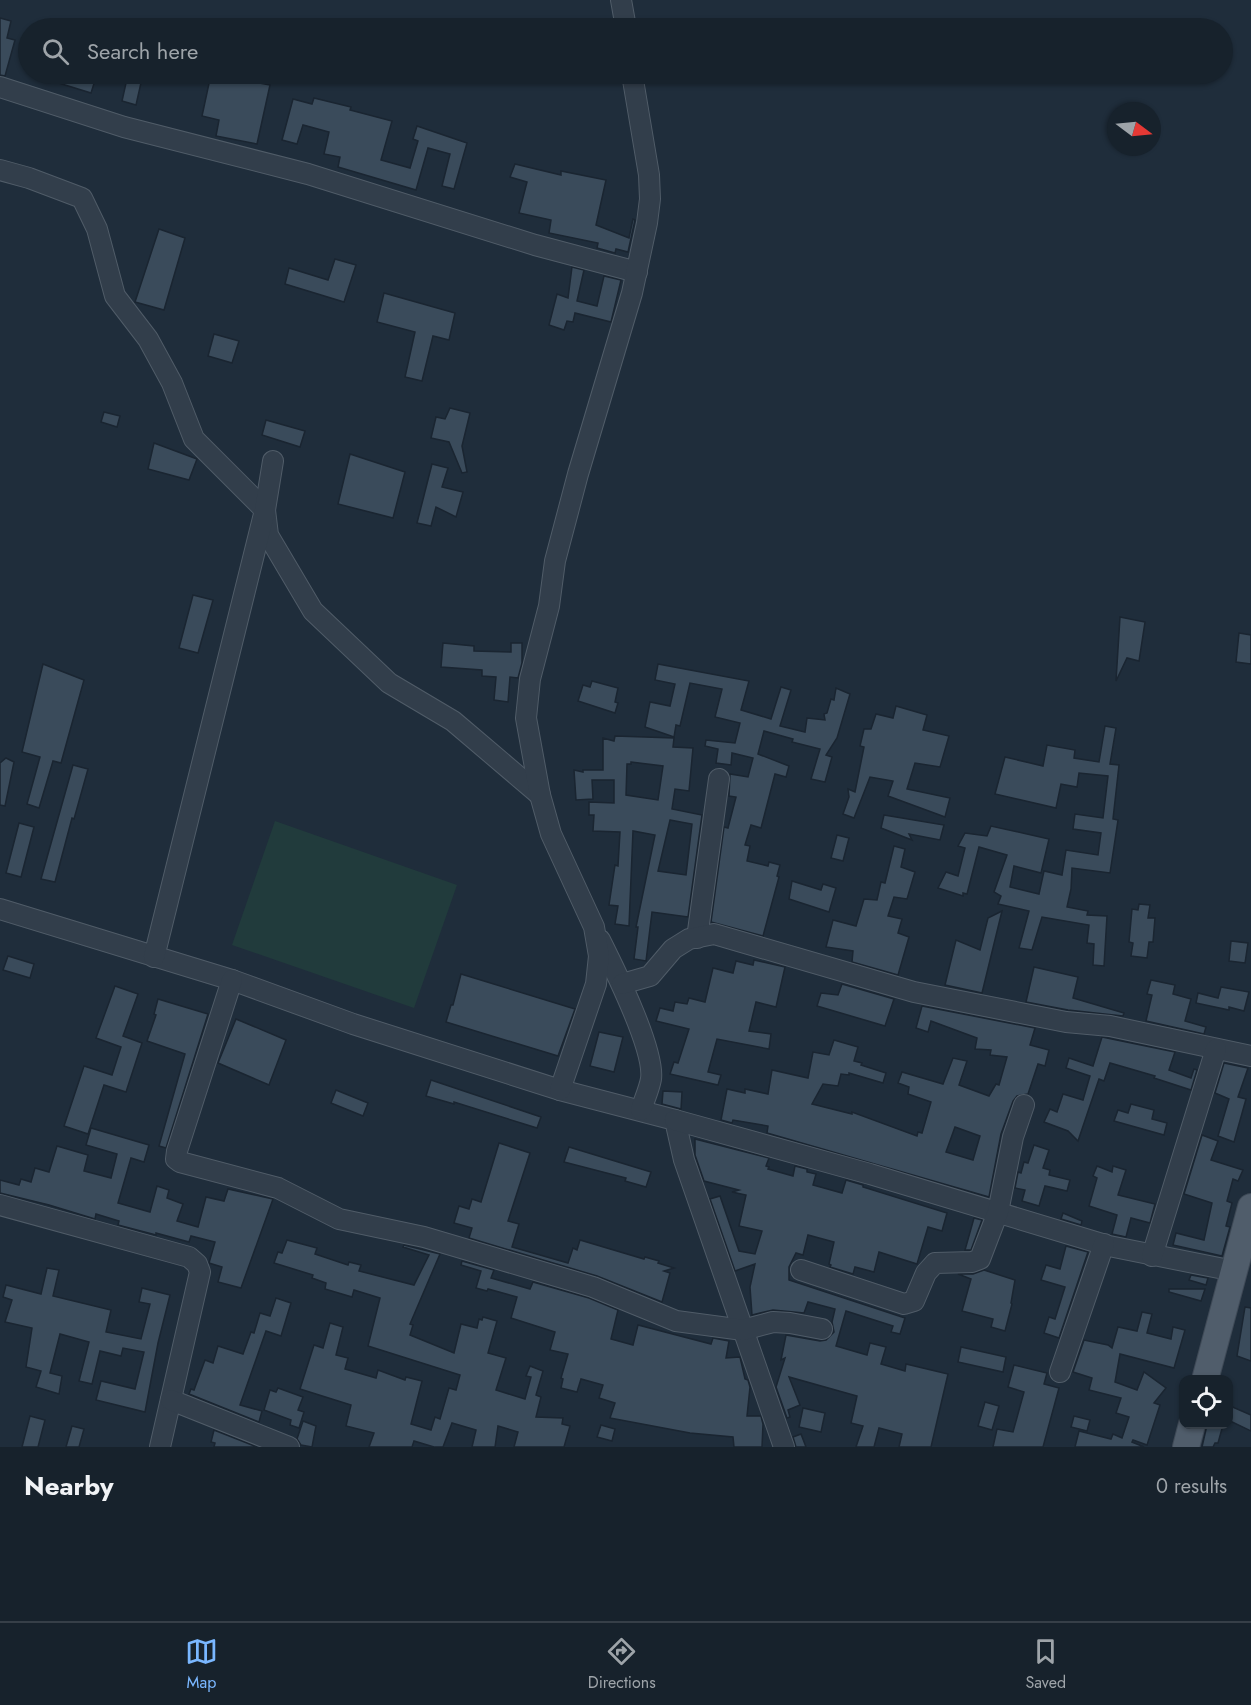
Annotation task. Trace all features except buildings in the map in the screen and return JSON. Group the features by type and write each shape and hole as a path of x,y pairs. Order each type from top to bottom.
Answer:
{"main road":[{"path":"1206,1375 1251,1207"},
{"path":"1186,1447 1191,1429"}],"street":[{"path":"621,0 624,18"},
{"path":"634,84 649,175 650,199 647,223 637,272 555,561 549,606 530,678 526,718 540,795 551,834 622,984 650,1060 651,1079 641,1110"},
{"path":"0,87 124,127 308,174 535,245 637,272"},
{"path":"0,170 29,178 82,198 97,229 115,296 148,339 172,383 194,439 265,510 268,535 313,610 388,683 453,721 540,795"},
{"path":"154,957 265,510 273,461"},
{"path":"697,938 719,779"},
{"path":"0,909 232,980 353,1024 560,1090 641,1110 1104,1244 1152,1256 1234,1271"},
{"path":"560,1090 596,984 599,956 594,927"},
{"path":"622,984 650,976 672,949 689,939 714,934 914,992 1066,1022 1110,1026 1251,1056"},
{"path":"232,980 177,1151 176,1159 180,1162 292,1193 339,1219 424,1237 592,1287 675,1321 743,1330 773,1322 822,1329"},
{"path":"1152,1256 1216,1049"},
{"path":"801,1270 904,1304 914,1301 926,1273 935,1263 972,1262 980,1259 998,1212 1013,1137 1024,1105"},
{"path":"675,1120 684,1160 784,1447"},
{"path":"0,1205 189,1257 197,1264 200,1272 160,1447"},
{"path":"1060,1372 1104,1244"},
{"path":"171,1400 289,1447"}],"green space":[{"path":"275,821 457,885 414,1008 232,945"}]}
